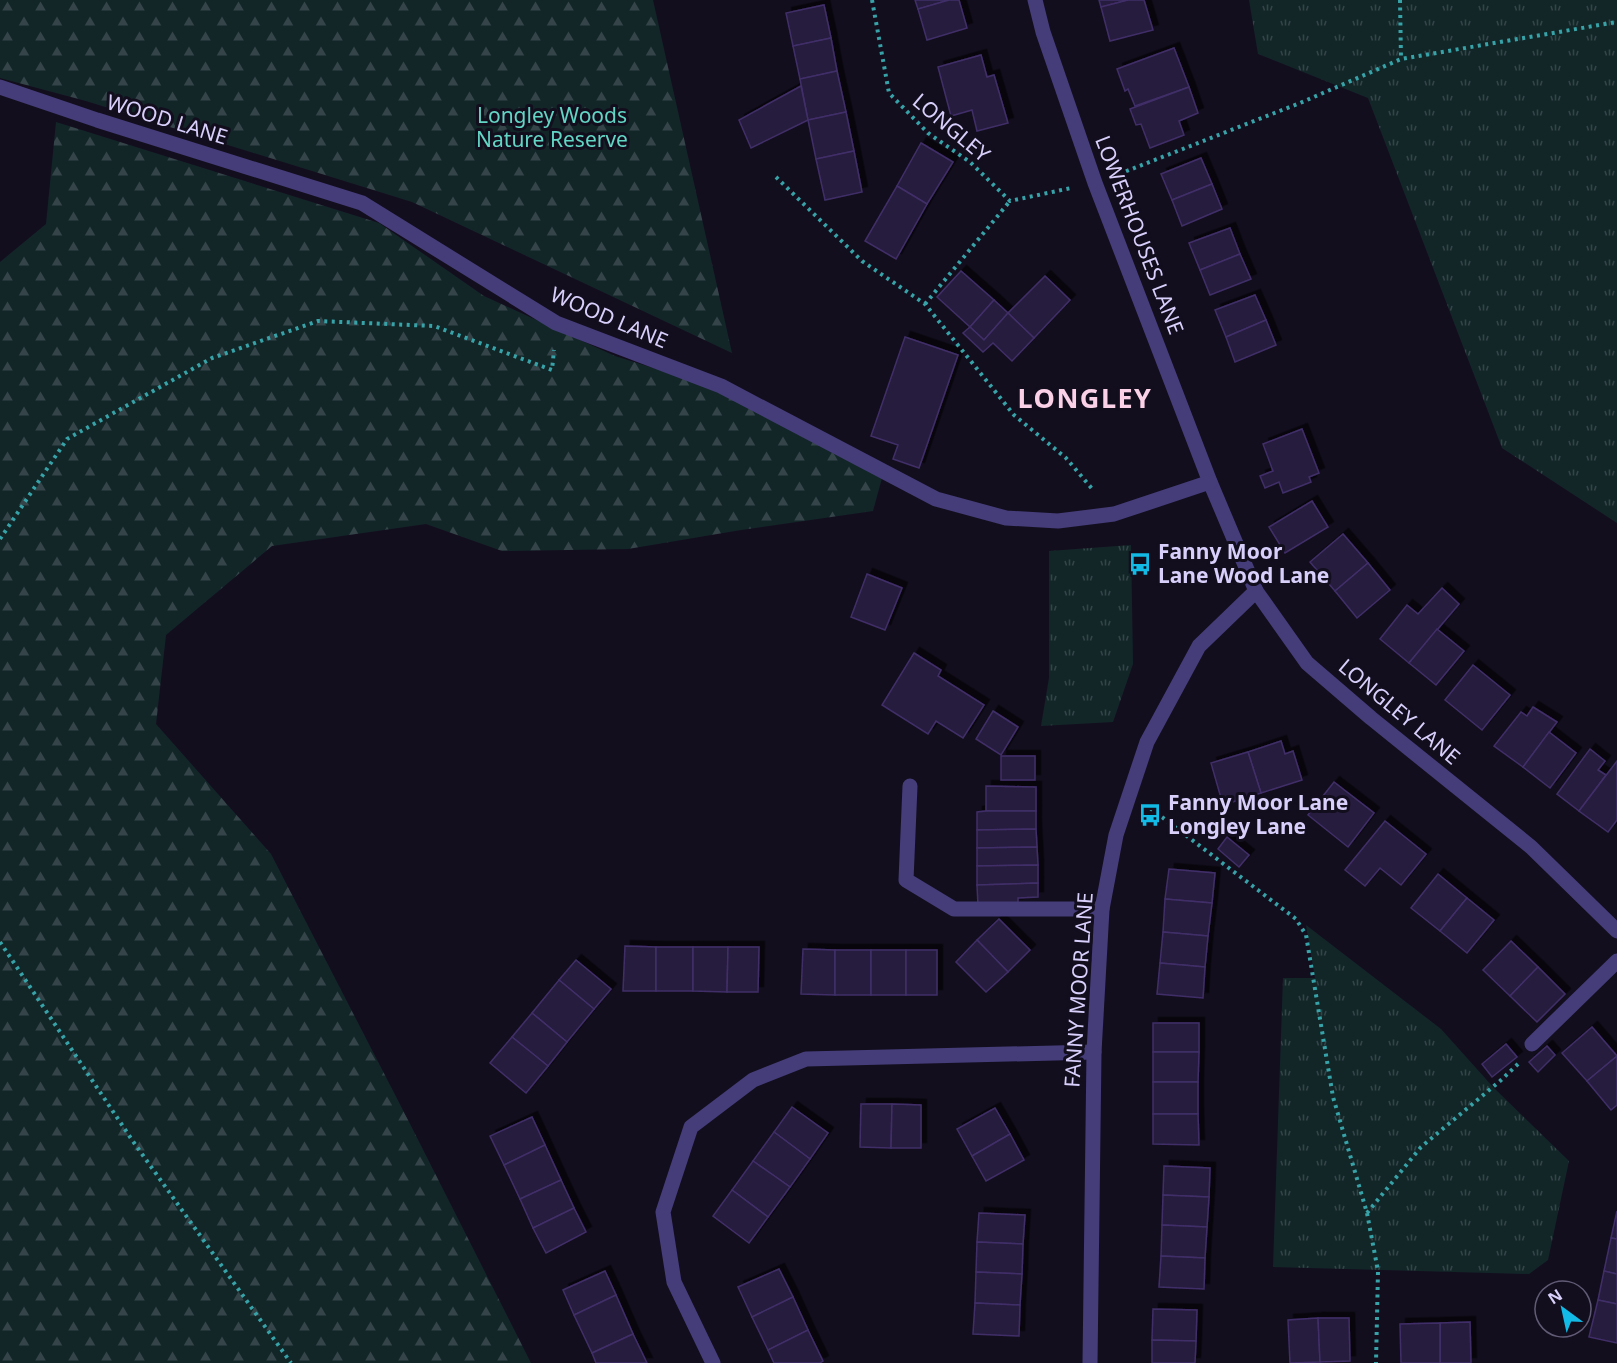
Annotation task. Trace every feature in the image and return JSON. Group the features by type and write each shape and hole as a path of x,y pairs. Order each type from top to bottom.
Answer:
{"street":[{"name":"LOWERHOUSES LANE","path":"1035,0 1043,32 1095,183 1210,482"},
{"name":"WOOD LANE","path":"0,87 97,120 362,203 556,323 721,386 936,499 1006,518 1058,520 1114,514 1210,482"},
{"name":"LONGLEY LANE","path":"1210,482 1256,591 1307,663 1531,848 1617,931"},
{"name":"FANNY MOOR LANE","path":"1090,1363 1094,1052 1102,909 1116,835 1147,742 1199,646 1256,591"},
{"path":"910,786 906,880 954,909 1102,909"},
{"path":"1532,1044 1617,961"},
{"path":"713,1363 675,1282 663,1212 691,1127 753,1080 806,1059 1094,1052"}],"path":[{"name":"LONGLEY","path":"872,0 889,93 928,133 970,162 1010,201"},
{"path":"1400,0 1401,59"},
{"path":"925,304 1010,201 1095,183 1300,103 1401,59 1617,22"},
{"path":"776,177 862,261 925,304 1014,415 1066,458 1114,514"},
{"path":"0,539 67,439 212,358 318,321 434,326 552,370 556,323"},
{"path":"1131,791 1164,819 1296,919 1306,935 1333,1097 1367,1213 1378,1271 1376,1363"},
{"path":"0,942 132,1140 291,1363"},
{"path":"1367,1213 1421,1147 1500,1081 1529,1053 1532,1044"}],"green space":[{"name":"Longley Woods Nature Reserve","path":"0,0 653,0 732,353 412,202 86,101 0,78"},
{"path":"1249,0 1617,0 1617,523 1502,448 1368,98 1258,54"},
{"path":"56,122 379,223 484,296 615,356 723,390 885,467 873,511 628,549 502,551 426,524 272,546 166,635 156,724 271,854 531,1363 0,1363 0,262 46,224"},
{"path":"1131,545 1133,664 1113,722 1041,726 1049,678 1049,551"},
{"path":"1306,925 1441,1029 1493,1087 1569,1161 1548,1260 1529,1274 1273,1267 1283,978 1315,978"}],"building":[{"path":"915,0 949,0 918,9"},
{"path":"949,0 959,0 967,28 927,40 918,9"},
{"path":"1099,0 1128,0 1101,7"},
{"path":"1128,0 1144,0 1153,30 1110,41 1101,7"},
{"path":"824,5 831,38 793,46 786,13"},
{"path":"831,38 837,71 800,79 793,46"},
{"path":"1174,48 1189,87 1135,106 1128,89 1125,91 1117,69"},
{"path":"981,55 987,77 994,75 1008,123 977,131 972,110 951,116 938,67"},
{"path":"837,71 846,112 808,120 800,79"},
{"path":"801,86 808,120 751,148 739,120"},
{"path":"1189,87 1198,113 1179,121 1184,135 1150,148 1141,124 1136,125 1130,109"},
{"path":"846,112 854,151 816,159 808,120"},
{"path":"921,143 953,162 927,204 897,186"},
{"path":"854,151 862,192 825,200 816,159"},
{"path":"1201,158 1212,184 1172,200 1161,174"},
{"path":"1212,184 1222,209 1182,226 1172,200"},
{"path":"897,186 927,204 896,259 865,241"},
{"path":"1230,228 1240,254 1200,270 1189,243"},
{"path":"1240,254 1251,279 1210,295 1200,270"},
{"path":"961,271 994,300 970,327 937,297"},
{"path":"1045,276 1070,300 1034,338 1008,313"},
{"path":"1255,295 1266,320 1226,337 1215,310"},
{"path":"994,300 1008,313 984,340 970,327"},
{"path":"1008,313 1034,338 1012,361 993,343 983,352 963,333 970,327 984,340"},
{"path":"1266,320 1276,345 1235,362 1226,337"},
{"path":"905,337 958,355 919,468 893,459 898,445 871,436"},
{"path":"1302,429 1319,473 1309,477 1311,482 1283,493 1279,482 1265,488 1260,476 1273,471 1263,444"},
{"path":"1312,501 1328,527 1285,553 1269,527"},
{"path":"1343,534 1368,563 1335,591 1310,562"},
{"path":"1368,563 1390,590 1357,618 1335,591"},
{"path":"867,574 902,588 885,630 851,617"},
{"path":"1442,588 1459,604 1409,663 1380,639 1407,605 1418,614"},
{"path":"1437,629 1464,651 1436,685 1409,663"},
{"path":"914,653 941,670 938,676 984,705 963,738 936,721 928,734 882,705"},
{"path":"1473,665 1510,695 1482,730 1445,700"},
{"path":"1533,707 1557,722 1523,767 1494,746 1521,712 1527,716"},
{"path":"993,711 1018,727 1001,755 976,739"},
{"path":"1549,732 1576,753 1550,788 1523,767"},
{"path":"1281,741 1285,754 1293,751 1302,780 1261,793 1248,752"},
{"path":"1590,749 1605,761 1598,770 1606,775 1579,811 1557,794"},
{"path":"1248,752 1261,793 1223,805 1211,763"},
{"path":"1001,756 1035,756 1035,780 1001,780"},
{"path":"1617,761 1617,820 1608,832 1579,811"},
{"path":"1334,782 1374,813 1348,847 1308,815"},
{"path":"986,786 1036,787 1036,811 986,811"},
{"path":"1036,811 1036,829 977,830 977,812"},
{"path":"1385,821 1426,854 1401,885 1380,868 1365,886 1345,870"},
{"path":"1036,829 1037,847 977,848 977,830"},
{"path":"1227,837 1249,855 1239,867 1218,849"},
{"path":"1037,847 1038,865 977,866 977,848"},
{"path":"1038,865 1038,883 977,885 977,866"},
{"path":"1169,869 1215,873 1212,903 1165,899"},
{"path":"1438,874 1467,898 1440,931 1411,908"},
{"path":"1038,883 1038,897 1018,898 1018,904 978,905 977,885"},
{"path":"1467,898 1494,920 1467,953 1440,931"},
{"path":"1165,899 1212,903 1208,936 1163,932"},
{"path":"999,919 1030,950 1008,972 977,940"},
{"path":"1163,932 1208,936 1205,967 1160,963"},
{"path":"977,940 1008,972 986,992 956,962"},
{"path":"1511,941 1538,967 1510,996 1483,970"},
{"path":"625,946 656,947 656,991 623,991"},
{"path":"656,947 693,947 693,991 656,991"},
{"path":"693,947 728,947 727,992 693,991"},
{"path":"728,947 759,947 758,992 727,992"},
{"path":"803,949 835,950 835,995 801,994"},
{"path":"835,950 871,950 871,995 835,995"},
{"path":"871,950 906,950 906,995 871,995"},
{"path":"906,950 937,950 937,995 906,995"},
{"path":"576,960 611,989 594,1009 559,980"},
{"path":"1160,963 1205,967 1203,998 1157,994"},
{"path":"1538,967 1565,994 1537,1022 1510,996"},
{"path":"559,980 594,1009 567,1042 532,1013"},
{"path":"532,1013 567,1042 548,1066 512,1037"},
{"path":"1153,1023 1199,1023 1199,1052 1153,1052"},
{"path":"1592,1027 1617,1056 1587,1081 1562,1053"},
{"path":"512,1037 548,1066 526,1093 490,1063"},
{"path":"1506,1044 1517,1057 1492,1077 1482,1064"},
{"path":"1547,1046 1555,1055 1538,1072 1529,1062"},
{"path":"1153,1052 1199,1052 1198,1082 1153,1082"},
{"path":"1617,1056 1617,1105 1611,1110 1587,1081"},
{"path":"1153,1082 1198,1082 1198,1114 1153,1114"},
{"path":"861,1104 892,1104 891,1148 860,1147"},
{"path":"892,1104 921,1105 921,1148 891,1148"},
{"path":"792,1107 828,1133 810,1159 774,1132"},
{"path":"995,1108 1010,1134 972,1156 957,1129"},
{"path":"1153,1114 1198,1114 1199,1145 1153,1144"},
{"path":"532,1117 545,1145 504,1165 490,1136"},
{"path":"774,1132 810,1159 790,1187 753,1161"},
{"path":"1010,1134 1024,1160 986,1181 972,1156"},
{"path":"545,1145 561,1180 520,1199 504,1165"},
{"path":"753,1161 790,1187 768,1217 732,1190"},
{"path":"1164,1166 1210,1168 1209,1197 1163,1195"},
{"path":"561,1180 574,1208 533,1228 520,1199"},
{"path":"732,1190 768,1217 749,1243 713,1216"},
{"path":"1163,1195 1209,1197 1207,1227 1162,1225"},
{"path":"574,1208 586,1232 546,1253 533,1228"},
{"path":"1617,1211 1617,1239 1611,1238"},
{"path":"979,1213 1025,1215 1023,1244 977,1242"},
{"path":"1162,1225 1207,1227 1205,1258 1161,1256"},
{"path":"1611,1238 1617,1239 1617,1274 1604,1271"},
{"path":"977,1242 1023,1244 1022,1274 976,1272"},
{"path":"1161,1256 1205,1258 1204,1289 1159,1287"},
{"path":"779,1269 793,1297 752,1317 738,1287"},
{"path":"605,1271 616,1295 574,1315 563,1290"},
{"path":"1604,1271 1617,1274 1617,1304 1598,1300"},
{"path":"976,1272 1022,1274 1020,1305 975,1303"},
{"path":"616,1295 633,1334 592,1353 574,1315"},
{"path":"793,1297 808,1330 768,1350 752,1317"},
{"path":"1598,1300 1617,1304 1617,1343 1593,1338 1593,1321"},
{"path":"975,1303 1020,1305 1019,1336 973,1334"},
{"path":"1153,1309 1197,1310 1196,1341 1152,1340"},
{"path":"1318,1318 1320,1362 1290,1363 1288,1320"},
{"path":"1318,1318 1349,1318 1350,1361 1320,1362"},
{"path":"1470,1322 1471,1363 1440,1363 1440,1323"},
{"path":"1440,1323 1440,1363 1401,1363 1400,1324"},
{"path":"808,1330 823,1361 820,1363 774,1363 768,1350"},
{"path":"633,1334 647,1363 596,1363 592,1353"},
{"path":"1152,1340 1196,1341 1195,1363 1152,1363"}],"place":[{"name":"Fanny Moor Lane Wood Lane","path":"1140,564"},
{"name":"Fanny Moor Lane Longley Lane","path":"1150,815"}],"district":[{"name":"LONGLEY","path":"1085,399"}]}
